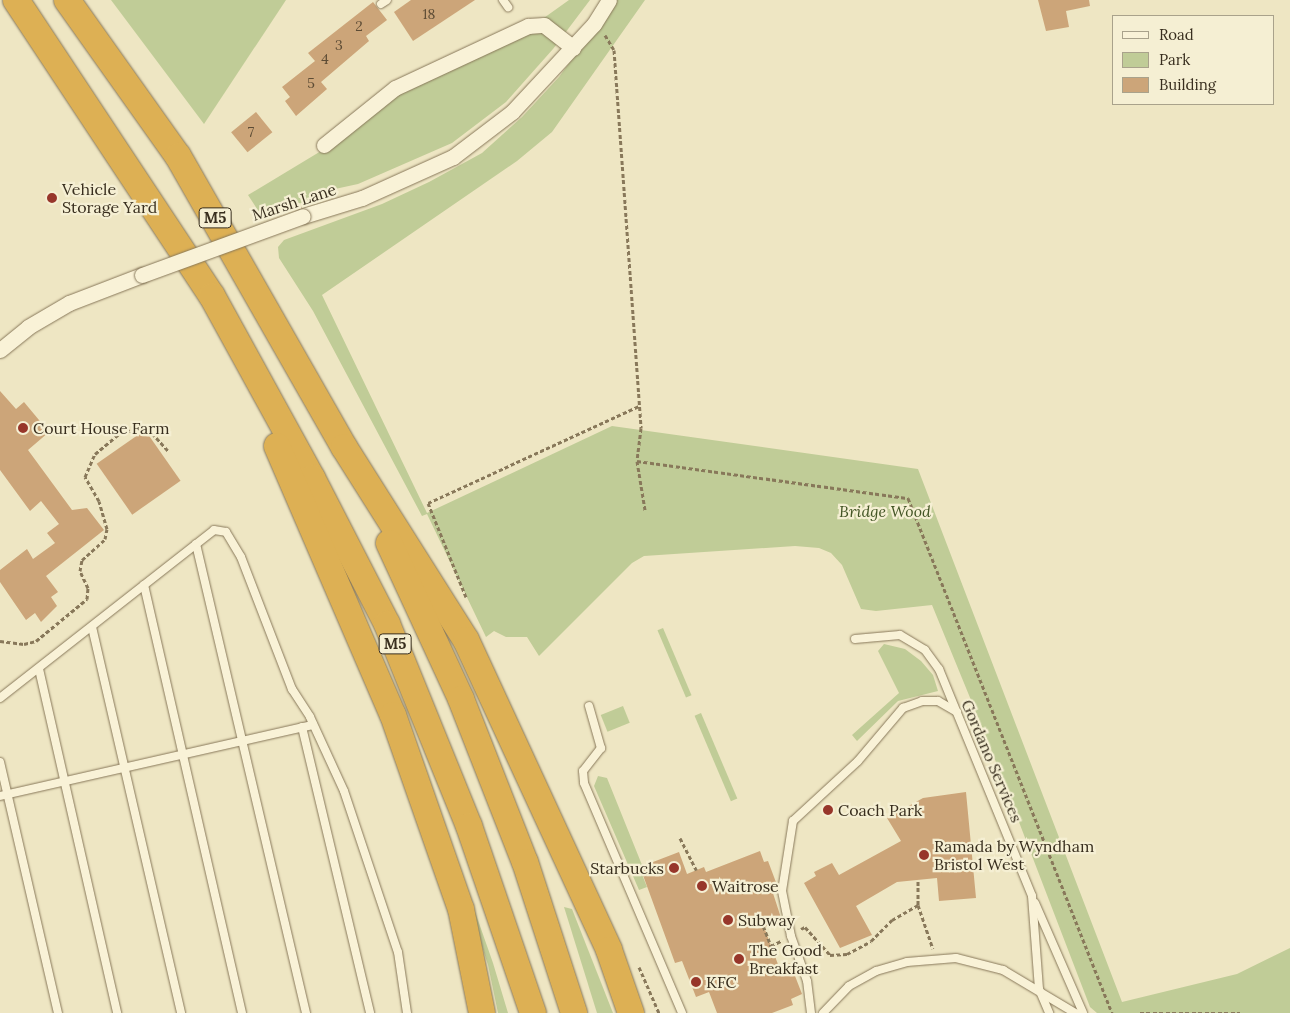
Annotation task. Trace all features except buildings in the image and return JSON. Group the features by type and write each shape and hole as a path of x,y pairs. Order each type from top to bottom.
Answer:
{"highway":[{"name":"M5","path":"16,0 212,296 312,478 387,624 469,826 533,1013"},
{"name":"M5","path":"67,0 178,156 344,447 466,640 609,950 631,1013"},
{"name":"M5","path":"212,296 393,715 461,909 482,1013"},
{"name":"M5","path":"344,447 460,698 525,862 574,1013"}],"street":[{"name":"Marsh Lane","path":"0,350 28,326 69,303 303,216 362,198 453,157 512,112 594,24 609,0"},
{"path":"324,145 395,88 528,26 544,25 573,48"}],"lane":[{"path":"0,698 214,530 226,532 241,558 292,689 344,791 395,943 407,1013"},
{"path":"196,544 306,1013"},
{"path":"144,585 242,1013"},
{"path":"92,627 181,1013"},
{"name":"Gordano Services","path":"855,639 900,635 925,650 939,669 1032,896 1039,989 1049,1013"},
{"path":"39,669 63,782 117,1013"},
{"path":"811,1013 807,981 791,936 782,891 793,820 858,761 903,708 922,701 938,701 957,712"},
{"path":"589,706 600,736 601,748 583,771 584,783 682,1013"},
{"path":"4,795 312,725"},
{"path":"302,728 370,1013"},
{"path":"0,762 4,795 58,1013"},
{"path":"1032,896 1084,1013"},
{"path":"823,1013 848,986 876,971 935,959 956,958 987,964 1039,989 1075,1013"}],"path":[{"path":"594,24 614,50 641,428 637,461 645,510"},
{"path":"470,606 428,503 639,406"},
{"path":"0,641 24,644 36,641 87,599 88,588 80,571 82,560 106,539 107,529 99,501 85,476 95,454 120,433 142,428 152,433 168,452"},
{"path":"680,838 696,870"},
{"path":"918,881 918,905 935,959"},
{"path":"761,920 771,946 805,927 830,956 837,957 871,941 892,920 918,905"},
{"path":"637,963 659,1013"},
{"path":"1140,1013 1240,1013"}],"green space":[{"path":"111,0 286,0 204,124"},
{"path":"569,0 590,0 553,49 506,102 452,143 358,184 335,189 277,213 261,215 248,195 326,148 397,91 527,30"},
{"name":"Bridge Wood","path":"615,0 645,0 552,132 517,161 322,295 427,513 612,426 918,469 1122,1002 1237,974 1290,948 1290,1013 1097,1013 1090,1007 989,744 932,605 876,611 861,609 842,565 831,553 819,548 795,546 644,556 632,563 539,656 527,637 506,637 494,631 486,637 427,514 422,516 313,311 279,258 278,247 284,240 382,204 429,182 482,153 522,117 559,77"},
{"path":"663,628 692,695 686,698 657,630"},
{"path":"884,644 905,649 921,661 933,675 938,691 898,701 857,741 852,735 899,693 878,651"},
{"path":"623,706 630,723 607,732 601,715"},
{"path":"701,713 737,799 731,801 695,716"},
{"path":"598,776 607,778 642,865 639,867 647,887 639,890 594,786"},
{"path":"473,906 508,1013 498,1013 488,965 470,909"},
{"path":"564,907 572,909 613,1013 597,1013"}],"place":[{"name":"Vehicle Storage Yard","path":"52,198"},
{"name":"Court House Farm","path":"23,428"},
{"name":"Coach Park","path":"828,810"},
{"name":"Ramada by Wyndham Bristol West","path":"924,855"},
{"name":"Starbucks","path":"674,868"},
{"name":"Waitrose","path":"702,886"},
{"name":"Subway","path":"728,920"},
{"name":"The Good Breakfast","path":"739,959"},
{"name":"KFC","path":"696,982"}]}
